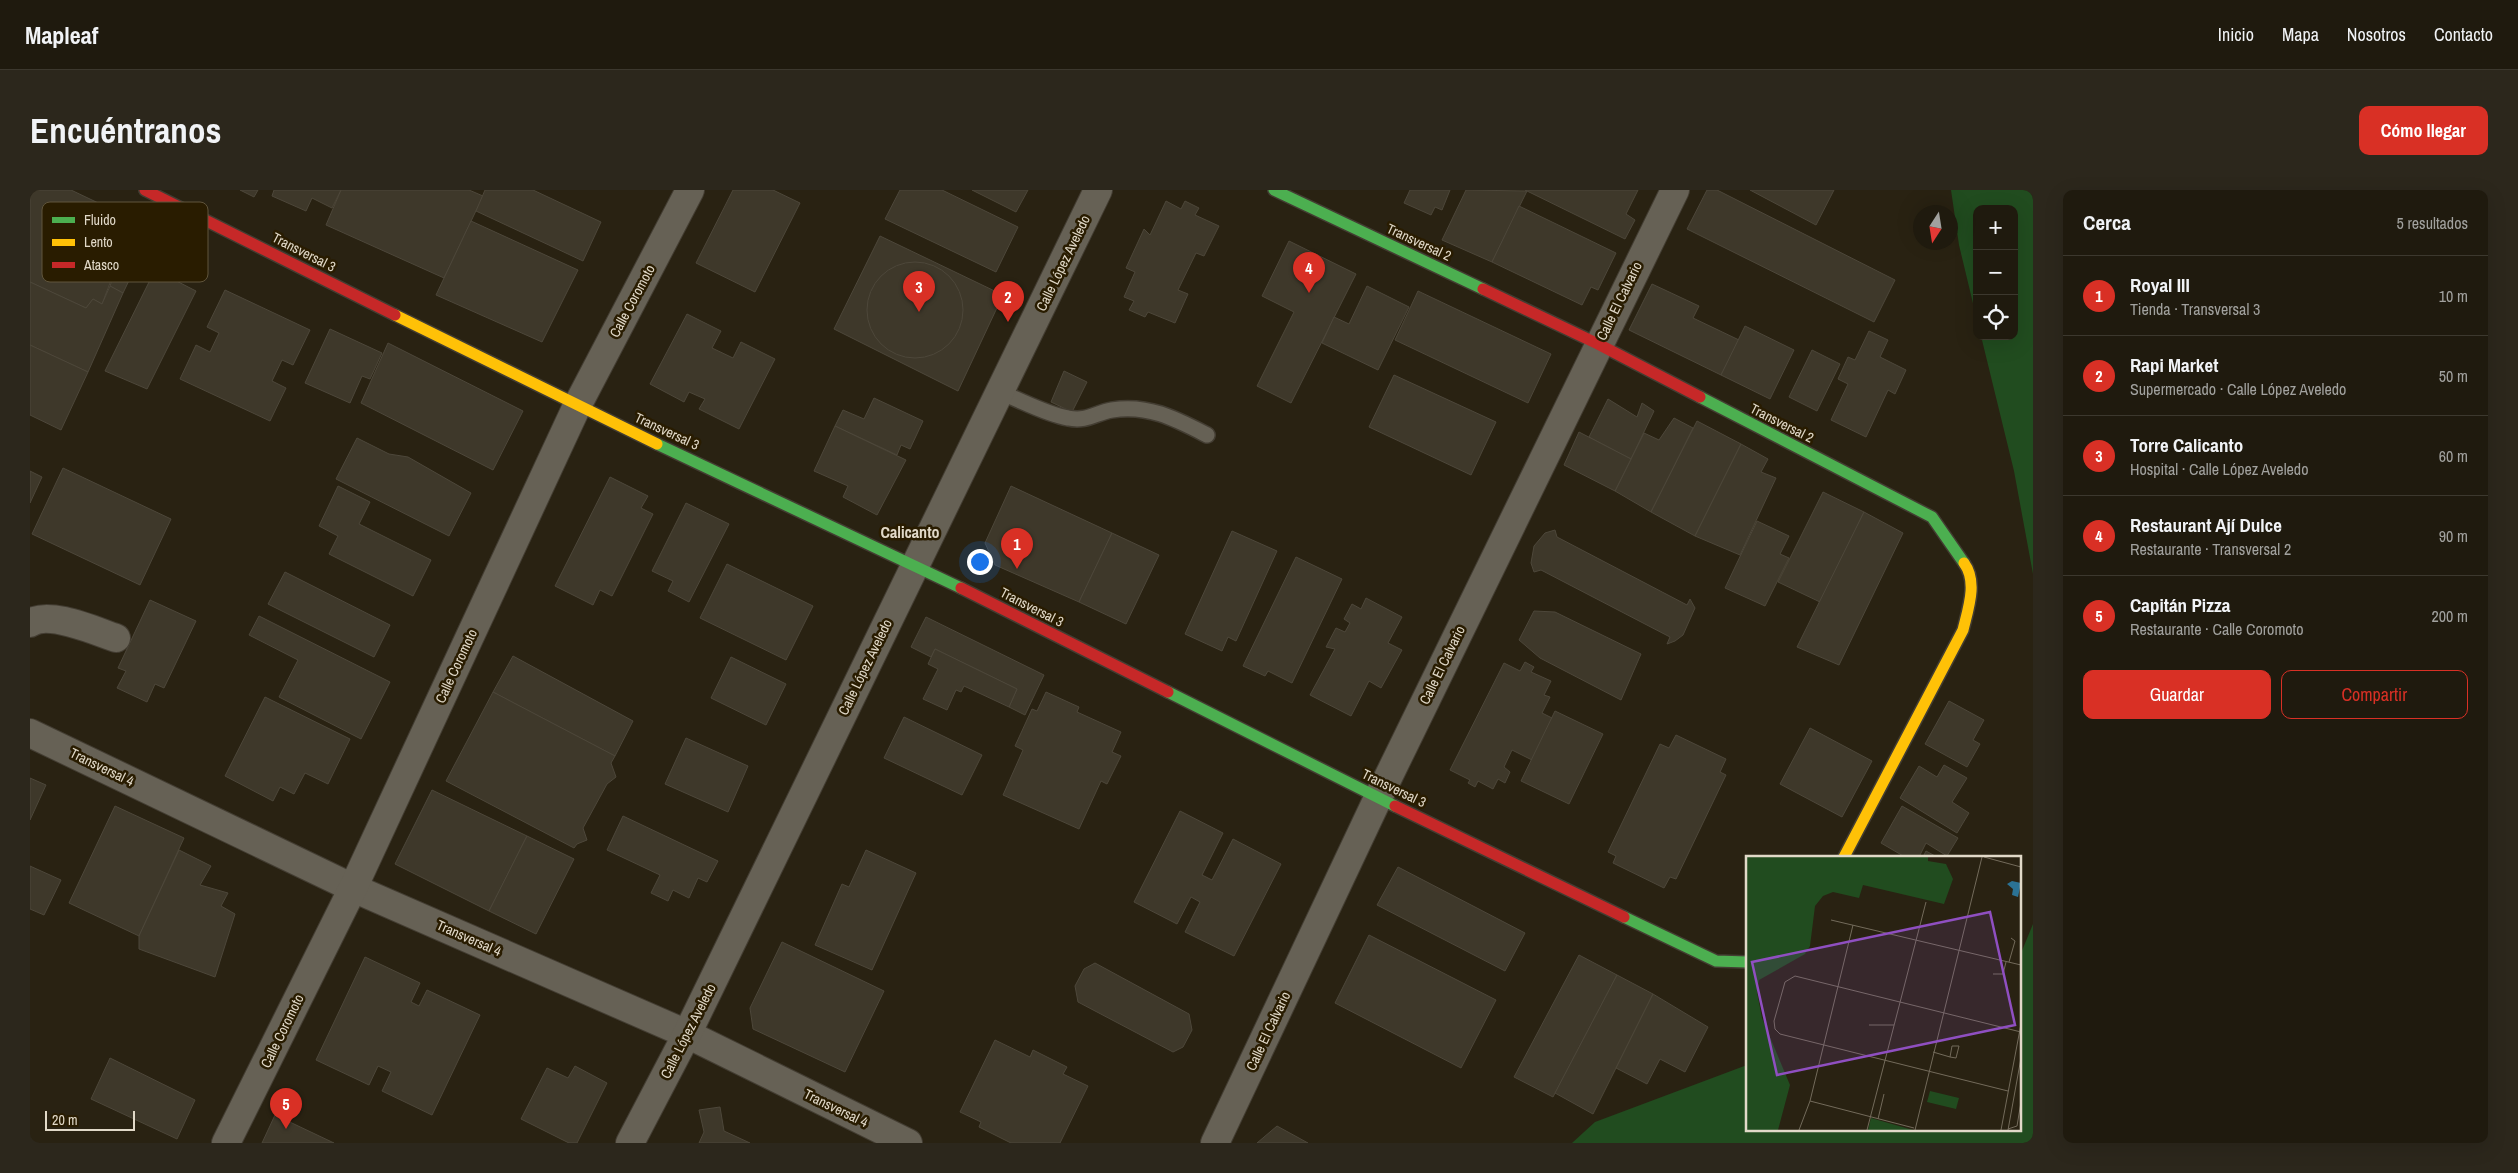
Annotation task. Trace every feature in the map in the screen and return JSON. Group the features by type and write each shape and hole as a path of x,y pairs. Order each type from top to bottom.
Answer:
{"street":[{"name":"Transversal 3","path":"145,190 169,202"},
{"name":"Calle Coromoto","path":"226,1143 353,888 578,406 690,190"},
{"name":"Calle López Aveledo","path":"630,1143 687,1034 1098,190"},
{"name":"Transversal 2","path":"1274,190 1598,344 1932,517 1969,570 1971,596 1963,630 1845,856"},
{"name":"Calle El Calvario","path":"1215,1143 1378,798 1598,344 1675,190"},
{"name":"Transversal 3","path":"208,221 578,406 915,565 1378,798 1716,962 1746,962"},
{"path":"30,623 37,618 60,620 116,638"},
{"name":"Transversal 4","path":"30,732 353,888 687,1034 908,1143"}],"lane":[{"path":"999,392 1067,418 1088,420 1111,410 1147,409 1172,417 1207,434"}],"green space":[{"path":"1951,190 2033,190 2033,574 2014,471 1982,340 2018,340 2018,205 1973,205 1973,303 1959,245 1958,205 1953,205"},
{"path":"2033,924 2033,1143 1572,1143 1595,1122 1746,1065 1746,1130 2020,1130 2020,956"}],"building":[{"path":"30,190 71,190 96,202 42,202 42,282 110,282 102,304 93,299 86,308 30,282"},
{"path":"240,190 258,190 254,197"},
{"path":"274,190 341,190 332,208 312,198 306,211 272,196"},
{"path":"341,190 469,190 483,196 444,278 326,225"},
{"path":"485,190 533,190 601,222 583,261 476,211"},
{"path":"733,190 773,190 800,203 755,292 696,263"},
{"path":"900,190 942,190 1018,227 996,272 885,219"},
{"path":"972,190 1028,190 1016,212"},
{"path":"1410,190 1450,190 1442,210 1435,207 1431,215 1404,203"},
{"path":"1466,190 1527,191 1492,262 1442,240"},
{"path":"1525,190 1638,190 1626,214 1635,220 1625,239"},
{"path":"1707,190 1717,190 1895,280 1874,322 1687,229"},
{"path":"1750,190 1834,190 1816,225"},
{"path":"1166,201 1181,209 1185,201 1199,208 1195,215 1219,226 1204,256 1196,253 1178,290 1188,294 1175,323 1148,312 1145,317 1129,310 1134,301 1124,297 1135,272 1126,268 1144,229 1150,235"},
{"path":"1519,206 1616,253 1598,290 1591,287 1582,305 1492,262"},
{"path":"471,221 578,270 542,342 436,295"},
{"path":"880,236 1003,295 958,391 834,329"},
{"path":"1289,241 1356,274 1291,403 1257,386 1294,312 1262,296"},
{"path":"915,262 933,266 949,276 959,292 963,310 959,328 949,344 933,354 915,358 897,354 881,344 871,328 867,310 871,292 881,276 897,266"},
{"path":"30,282 86,308 93,299 102,304 110,286 123,293 88,372 30,345"},
{"path":"111,282 128,282 123,293 110,286"},
{"path":"149,282 178,282 196,291 147,389 105,371"},
{"path":"1652,284 1699,306 1693,318 1739,340 1721,375 1629,330"},
{"path":"1367,286 1409,307 1378,370 1322,343 1334,317 1349,324"},
{"path":"225,290 310,330 293,365 282,360 272,381 286,388 270,421 180,379 196,345 210,352 219,333 207,327"},
{"path":"1418,291 1551,354 1528,403 1395,340"},
{"path":"687,314 721,331 712,348 733,358 741,342 775,359 739,429 699,409 705,399 689,392 684,402 650,384"},
{"path":"1745,326 1794,350 1770,399 1721,375"},
{"path":"330,329 382,353 370,379 362,376 350,403 305,383"},
{"path":"1869,331 1888,340 1880,357 1906,370 1895,394 1888,390 1866,437 1831,420 1848,384 1838,379 1848,357 1855,360"},
{"path":"388,343 523,411 493,470 361,403"},
{"path":"30,345 88,372 61,430 30,415"},
{"path":"1812,350 1840,364 1817,411 1789,397"},
{"path":"1064,371 1087,382 1072,412 1051,402"},
{"path":"1394,375 1496,422 1471,475 1369,427"},
{"path":"874,398 923,421 910,449 901,445 897,455 835,426 843,410 864,419"},
{"path":"1608,399 1637,417 1642,403 1654,411 1631,459 1589,437"},
{"path":"1674,418 1693,428 1651,512 1615,491 1644,433 1659,440"},
{"path":"1697,421 1741,444 1695,536 1651,512"},
{"path":"835,426 906,460 877,515 843,497 848,486 814,471"},
{"path":"1579,432 1631,459 1615,491 1564,465"},
{"path":"357,438 389,454 408,457 471,493 449,536 336,479"},
{"path":"1741,444 1768,459 1761,472 1776,478 1740,555 1695,536"},
{"path":"63,468 171,519 140,585 32,534"},
{"path":"30,471 42,477 30,503"},
{"path":"610,477 648,496 641,508 653,514 612,596 600,590 593,605 555,586"},
{"path":"338,486 370,502 359,524 431,560 413,596 329,554 338,536 319,526"},
{"path":"1011,486 1112,533 1079,602 995,565 985,543"},
{"path":"1823,492 1864,512 1820,602 1778,582"},
{"path":"686,503 729,524 689,602 668,591 673,581 652,571"},
{"path":"1864,512 1903,533 1839,665 1797,647"},
{"path":"1757,521 1789,536 1780,554 1789,558 1765,606 1725,588"},
{"path":"1555,530 1557,537 1687,605 1690,599 1695,608 1683,635 1667,644 1670,637 1541,570 1534,572 1531,563 1534,546 1545,533"},
{"path":"1232,531 1277,551 1236,641 1228,637 1222,651 1185,634"},
{"path":"1112,533 1159,555 1126,624 1079,602"},
{"path":"1296,557 1342,579 1292,683 1268,671 1265,676 1243,666"},
{"path":"727,564 813,606 786,660 700,618"},
{"path":"285,572 390,625 374,657 268,604"},
{"path":"1366,598 1402,617 1388,643 1402,650 1381,688 1369,681 1351,716 1310,695 1335,649 1326,647 1336,628 1345,632 1350,623 1344,619 1352,604 1361,609"},
{"path":"150,600 196,621 164,688 155,684 147,702 117,688 126,671 118,668"},
{"path":"1534,611 1555,612 1641,654 1621,700 1540,658 1519,640"},
{"path":"259,616 390,682 361,739 279,697 298,660 249,635"},
{"path":"926,617 1044,675 1025,715 1009,707 1017,689 935,649 931,657 911,647"},
{"path":"935,649 1017,689 1009,707 964,686 961,692 956,690 947,710 923,699 938,669 928,664"},
{"path":"513,656 633,721 615,756 493,692"},
{"path":"731,657 786,684 766,725 711,698"},
{"path":"1525,662 1534,667 1531,672 1551,681 1544,695 1550,697 1542,713 1552,718 1532,760 1512,750 1504,767 1510,772 1505,783 1498,779 1493,789 1478,781 1475,787 1468,783 1470,780 1450,770 1504,663 1520,671"},
{"path":"493,692 615,756 611,763 616,777 607,784 583,828 587,840 577,844 574,848 446,781"},
{"path":"1046,692 1079,707 1077,712 1121,732 1112,752 1121,756 1107,784 1101,781 1079,829 1003,795 1023,750 1015,746 1032,709 1037,711"},
{"path":"265,697 350,739 328,784 305,773 294,794 280,787 273,801 225,776"},
{"path":"1949,701 1984,720 1973,740 1980,744 1967,767 1925,744"},
{"path":"1555,711 1603,734 1569,804 1521,781"},
{"path":"904,717 982,755 962,795 884,758"},
{"path":"1810,728 1872,761 1842,817 1780,784"},
{"path":"1676,735 1726,759 1720,772 1726,775 1676,879 1670,877 1664,888 1613,863 1616,856 1608,852 1660,744 1669,748"},
{"path":"686,738 748,766 728,812 665,784"},
{"path":"1944,765 1967,778 1952,802 1969,813 1957,833 1900,798 1919,766 1937,777"},
{"path":"30,778 46,785 30,820"},
{"path":"432,790 527,836 489,911 395,864"},
{"path":"115,806 184,838 139,936 69,903"},
{"path":"1902,806 1958,838 1947,856 1926,843 1920,856 1903,856 1881,843"},
{"path":"1180,811 1223,833 1202,875 1212,880 1233,839 1281,864 1234,956 1185,932 1200,902 1191,897 1177,924 1134,902"},
{"path":"623,816 718,861 707,882 698,878 689,898 673,890 668,901 651,893 660,875 607,850"},
{"path":"527,836 574,859 536,934 489,911"},
{"path":"179,850 211,866 200,885 228,893 221,906 235,914 215,977 139,949 139,936"},
{"path":"866,850 916,873 872,970 815,945 842,884 849,887"},
{"path":"1926,851 1935,856 1924,856"},
{"path":"30,866 61,880 44,915 30,909"},
{"path":"1398,867 1525,933 1505,971 1377,905"},
{"path":"1369,935 1496,1000 1461,1068 1335,1003"},
{"path":"782,942 884,991 845,1072 753,1029 750,1008"},
{"path":"1579,955 1617,975 1553,1097 1514,1077"},
{"path":"365,957 420,983 411,1002 419,1006 427,990 480,1015 432,1115 382,1091 391,1072 378,1066 369,1085 316,1060"},
{"path":"1095,963 1189,1014 1192,1030 1183,1047 1173,1052 1078,1002 1075,986 1084,969"},
{"path":"1617,975 1653,994 1593,1114 1555,1093"},
{"path":"1653,994 1708,1027 1685,1072 1660,1059 1647,1084 1616,1068"},
{"path":"995,1040 1030,1057 1033,1050 1067,1067 1063,1074 1088,1086 1060,1143 1011,1143 979,1127 981,1122 960,1112"},
{"path":"110,1058 195,1100 177,1139 91,1099"},
{"path":"575,1066 607,1083 577,1143 569,1143 521,1119 547,1068 568,1078"},
{"path":"720,1107 724,1131 750,1143 699,1143 704,1132 699,1110"},
{"path":"275,1115 334,1143 262,1143"},
{"path":"1277,1126 1308,1143 1257,1143"}],"traffic: fast":[{"path":"1274,190 1483,289"},
{"path":"1700,397 1932,517 1964,563"},
{"path":"657,444 961,588"},
{"path":"1168,692 1395,806"},
{"path":"1624,917 1716,961 1746,962"}],"traffic: slow":[{"path":"395,315 657,444"},
{"path":"1845,856 1963,630 1971,596 1970,579 1964,563"}],"traffic: jam":[{"path":"145,190 169,202"},
{"path":"208,222 395,315"},
{"path":"1483,289 1598,344 1700,397"},
{"path":"961,588 1168,692"},
{"path":"1395,806 1624,917"}],"place":[{"name":"Restaurant Ají Dulce","path":"1309,293"},
{"name":"Torre Calicanto","path":"919,312"},
{"name":"Rapi Market","path":"1008,322"},
{"name":"Royal III","path":"1017,569"},
{"name":"Capitán Pizza","path":"286,1129"}],"district":[{"name":"Calicanto","path":"910,532"}]}
